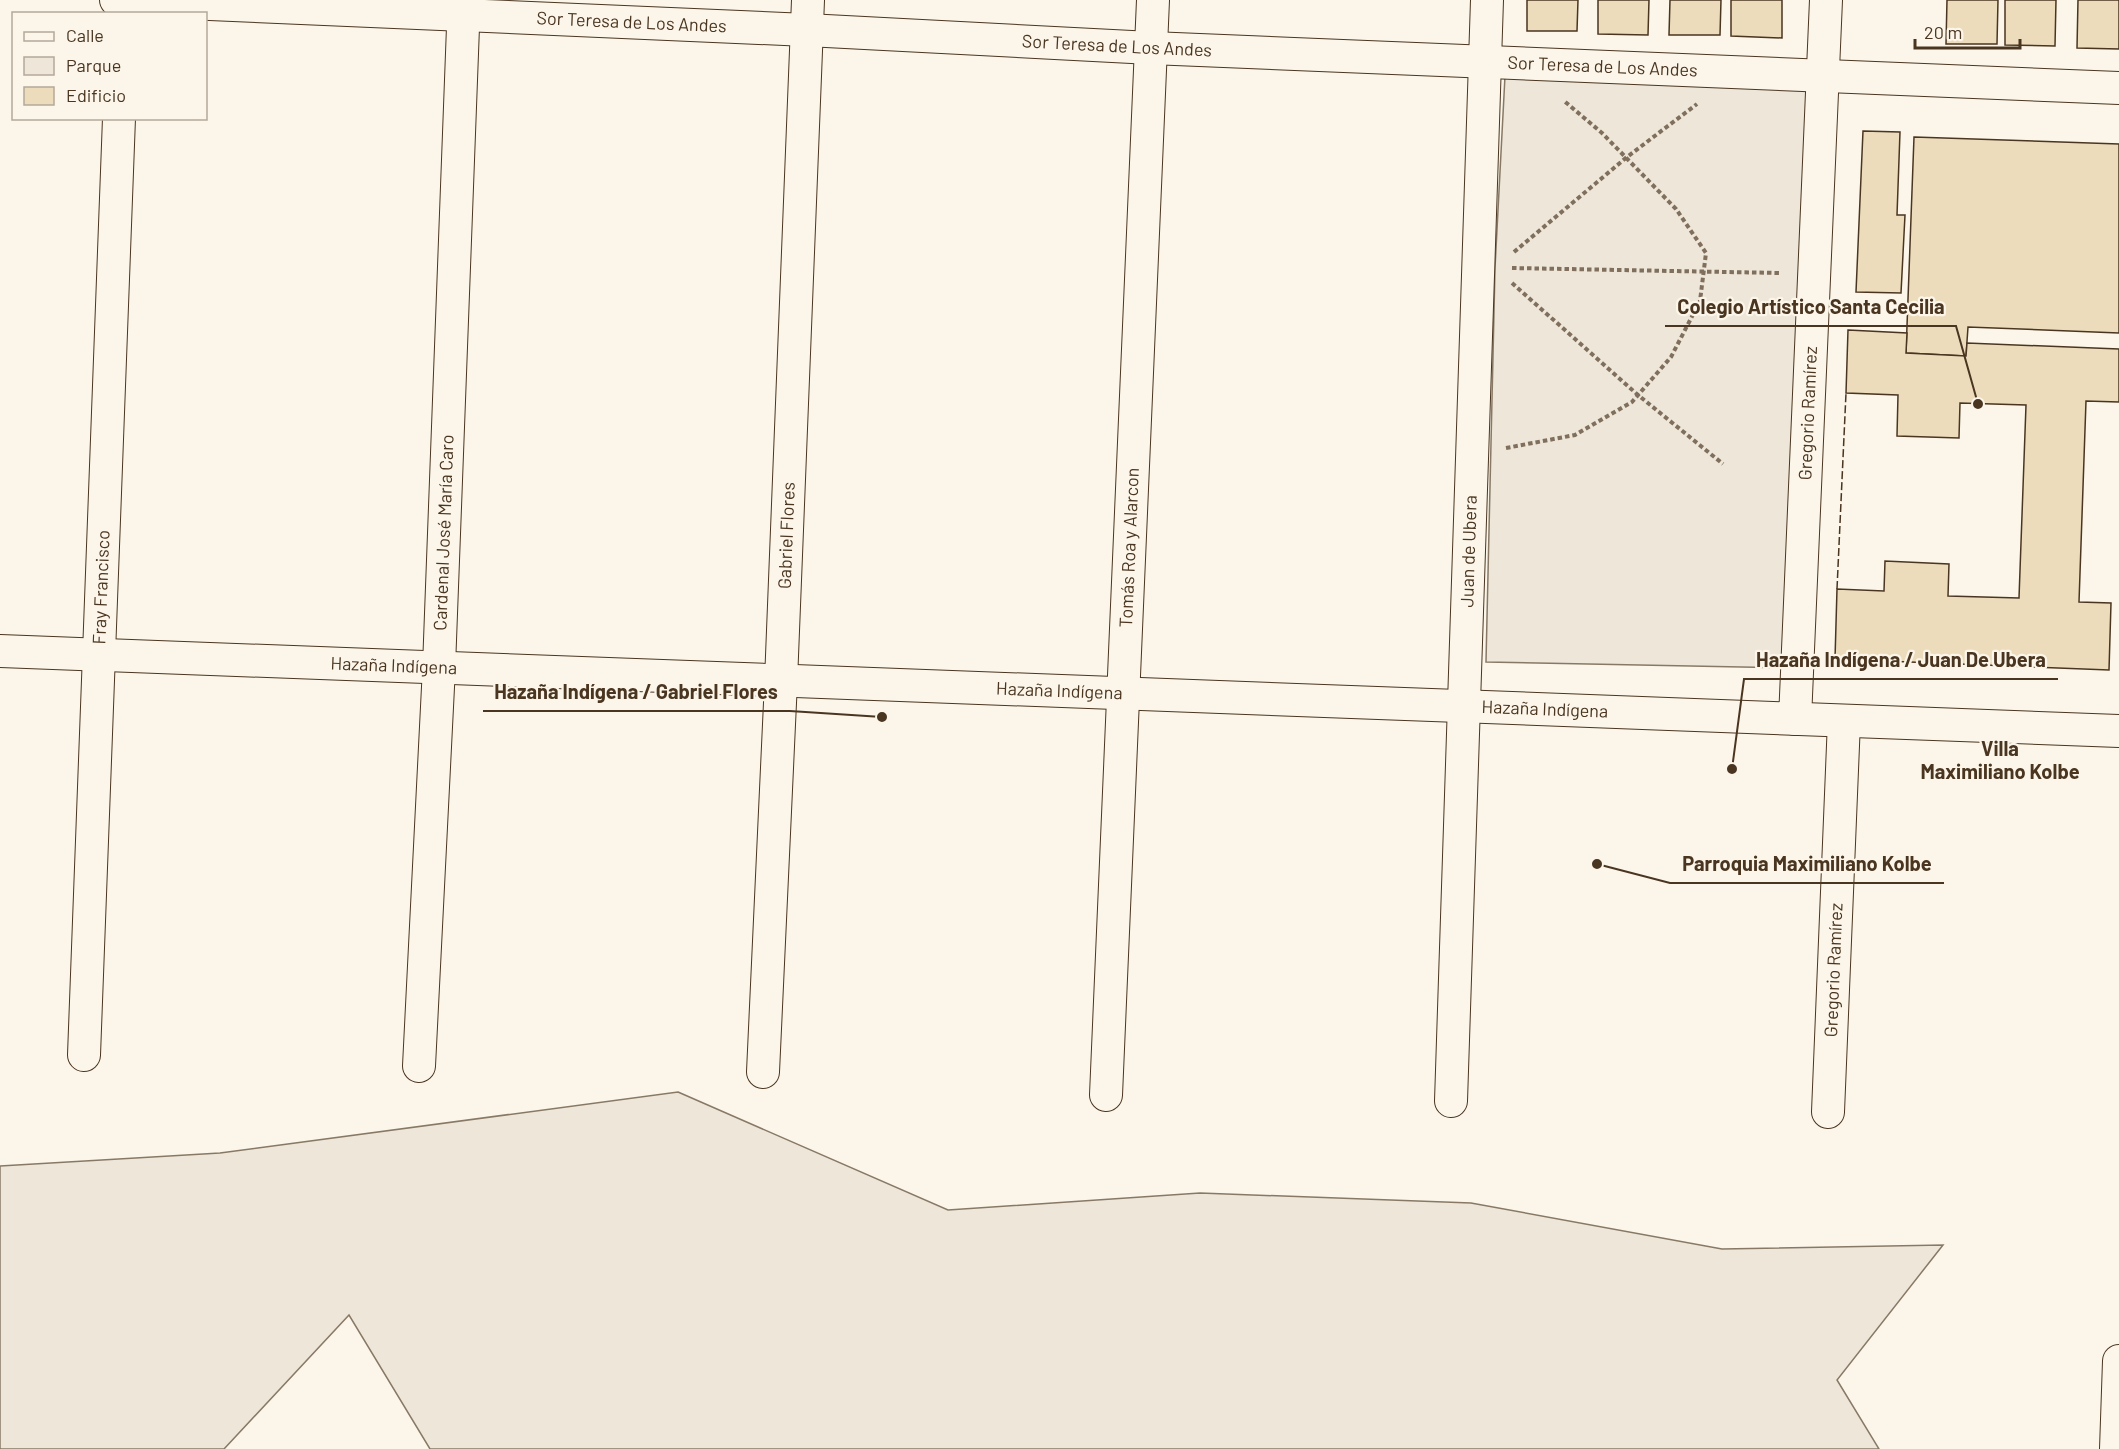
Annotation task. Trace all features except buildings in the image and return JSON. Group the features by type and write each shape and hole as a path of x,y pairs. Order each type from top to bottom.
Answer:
{"street":[{"name":"Sor Teresa de Los Andes","path":"116,0 807,15 1151,48 1485,60 2119,88"},
{"name":"Tomás Roa y Alarcon","path":"1106,1095 1153,0"},
{"name":"Juan de Ubera","path":"1451,1101 1487,0"},
{"name":"Gregorio Ramírez","path":"1795,719 1826,0"},
{"name":"Cardenal José María Caro","path":"419,1066 439,667 464,8"},
{"name":"Gabriel Flores","path":"763,1072 807,15"},
{"name":"Fray Francisco","path":"84,1056 119,120"},
{"name":"Hazaña Indígena","path":"0,651 2119,731"},
{"name":"Gregorio Ramírez","path":"1828,1112 1844,721"},
{"path":"2116,1449 2119,1361"}],"path":[{"path":"1513,253 1627,157 1741,71"},
{"path":"1473,455 1575,435 1632,402 1671,357 1700,301 1706,253 1676,209 1602,133 1555,93"},
{"path":"1507,268 1814,274"},
{"path":"1504,276 1638,395 1723,464"}],"green space":[{"path":"1505,76 1811,87 1790,668 1486,662 1495,268"},
{"path":"678,1092 948,1210 1200,1193 1471,1203 1722,1249 1943,1245 1837,1380 1879,1449 430,1449 349,1315 224,1449 0,1449 0,1166 220,1153"}],"fence":[{"path":"1837,589 1846,393"}],"place":[{"name":"Colegio Artístico Santa Cecilia","path":"1978,404"},
{"name":"Hazaña Indígena / Gabriel Flores","path":"882,717"},
{"name":"Hazaña Indígena / Juan De Ubera","path":"1732,769"},
{"name":"Parroquia Maximiliano Kolbe","path":"1597,864"}],"district":[{"name":"Villa Maximiliano Kolbe","path":"2000,760"}]}
